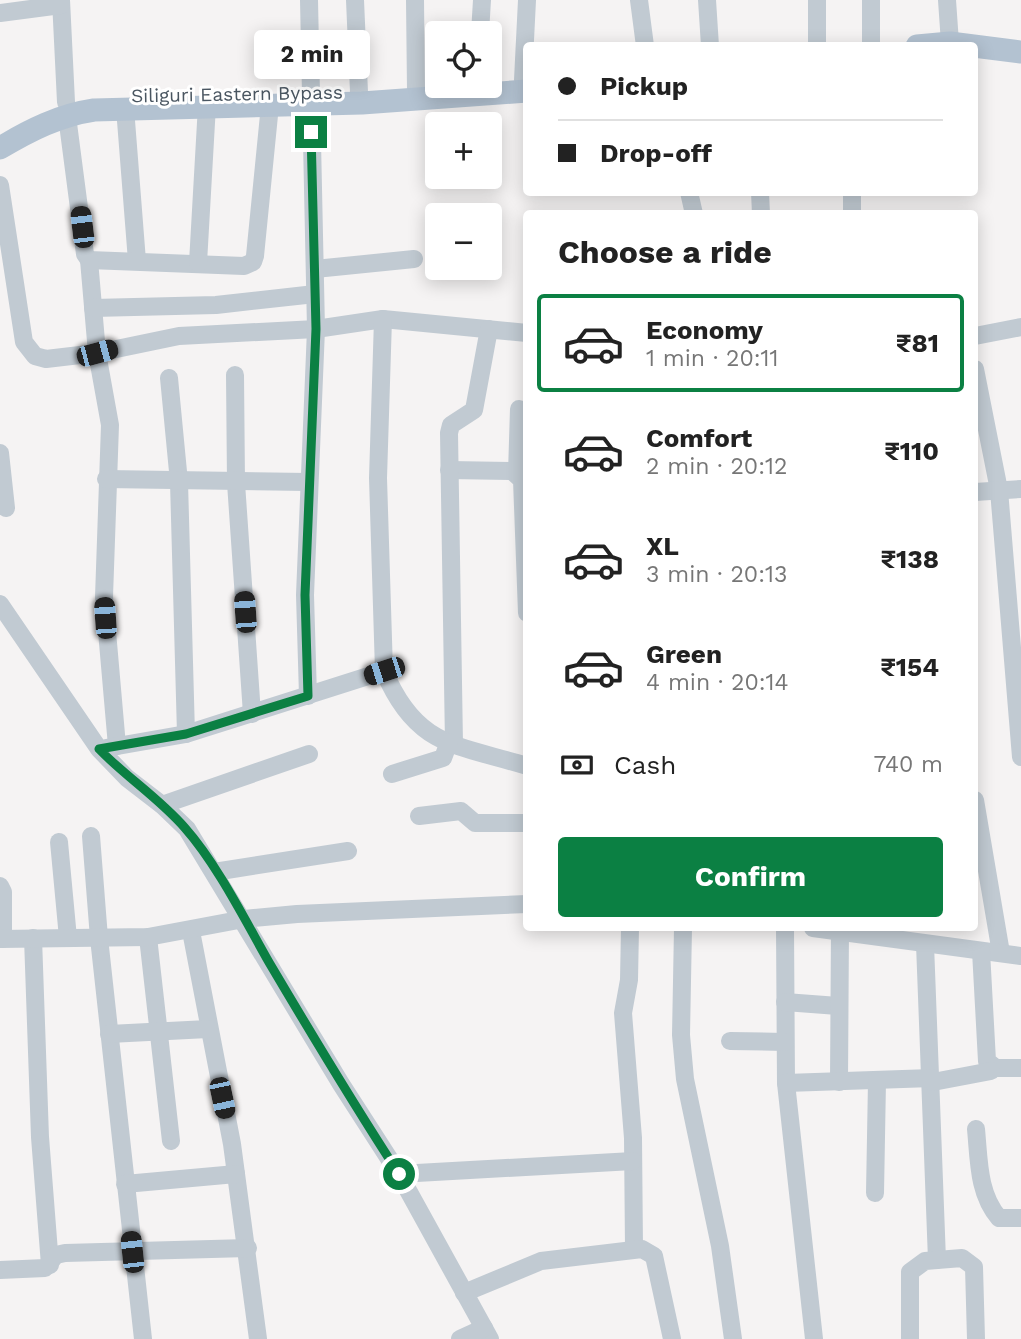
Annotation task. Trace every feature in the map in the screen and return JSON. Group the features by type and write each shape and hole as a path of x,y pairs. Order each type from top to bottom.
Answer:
{"main road":[{"path":"978,46 1021,51"},
{"path":"978,55 1021,62"},
{"path":"502,85 523,84"},
{"name":"Siliguri Eastern Bypass","path":"0,134 67,109 116,96 446,99 523,85"},
{"name":"Siliguri Eastern Bypass","path":"0,148 67,109 270,105 359,92 425,90"}],"street":[{"path":"308,696 305,595 316,329 309,0"},
{"path":"355,0 359,92"},
{"path":"415,0 416,91"},
{"path":"481,21 482,0"},
{"path":"526,42 527,0"},
{"path":"639,0 644,42"},
{"path":"707,0 710,42"},
{"path":"817,0 817,42"},
{"path":"871,42 872,0"},
{"path":"947,0 950,42"},
{"path":"0,13 61,3 67,109 85,254 89,260 97,353 110,425 104,597 117,746"},
{"path":"198,263 207,105"},
{"path":"89,260 244,266 253,262 270,105"},
{"path":"125,108 137,261"},
{"path":"0,185 24,342 28,351 46,359 97,353 179,336 316,329 383,319 523,332"},
{"path":"315,269 414,259"},
{"path":"93,308 216,305 315,294"},
{"path":"383,319 378,478 384,671 397,701 413,722 451,743 523,765"},
{"path":"978,334 1021,327"},
{"path":"392,774 443,758 451,743 451,425 474,410 489,328"},
{"path":"235,375 236,483 252,714"},
{"path":"169,378 179,482 186,734"},
{"path":"978,384 999,490 1021,757"},
{"path":"519,408 517,473 522,480 523,507"},
{"path":"0,453 6,508"},
{"path":"449,470 517,473"},
{"path":"106,480 308,482"},
{"path":"978,492 1021,489"},
{"path":"1,613 32,651 99,749 127,778 187,829 244,919 341,1084 399,1174 487,1333 460,1339"},
{"path":"99,749 186,734 384,671"},
{"path":"162,805 309,754"},
{"path":"419,816 461,811 467,814 471,822 523,823"},
{"path":"978,817 1002,953"},
{"path":"92,836 99,937 143,1339"},
{"path":"59,842 68,938"},
{"path":"214,872 348,850"},
{"path":"0,886 2,939 148,937 244,919 382,908 523,904"},
{"path":"191,930 236,1174 248,1248 258,1339"},
{"path":"629,931 629,980 623,1013 633,1161 634,1249"},
{"path":"682,931 681,1035 685,1079 720,1246 733,1339"},
{"path":"785,931 786,1083 814,1339"},
{"path":"839,931 839,1082"},
{"path":"848,931 913,938 1021,956"},
{"path":"148,937 161,1031 171,1141"},
{"path":"33,938 40,1137 50,1265"},
{"path":"913,938 932,1078 937,1260"},
{"path":"981,951 987,1061 996,1068 1021,1068"},
{"path":"785,1002 838,1006"},
{"path":"109,1034 208,1029"},
{"path":"730,1041 785,1042"},
{"path":"932,1078 933,1082 991,1071"},
{"path":"786,1083 932,1078"},
{"path":"875,1194 877,1081"},
{"path":"976,1129 980,1174 987,1202 999,1218 1021,1218"},
{"path":"399,1174 633,1161"},
{"path":"125,1184 236,1174"},
{"path":"50,1265 56,1255 65,1253 248,1248"},
{"path":"464,1293 541,1261 634,1249 648,1251 654,1256 672,1339"},
{"path":"910,1339 911,1272 925,1261 962,1258 974,1267 976,1339"},
{"path":"0,1270 50,1265"}],"route":[{"path":"311,132 316,329 305,595 308,696 186,734 99,749 127,778 187,829 244,919 341,1084 399,1174"}]}
